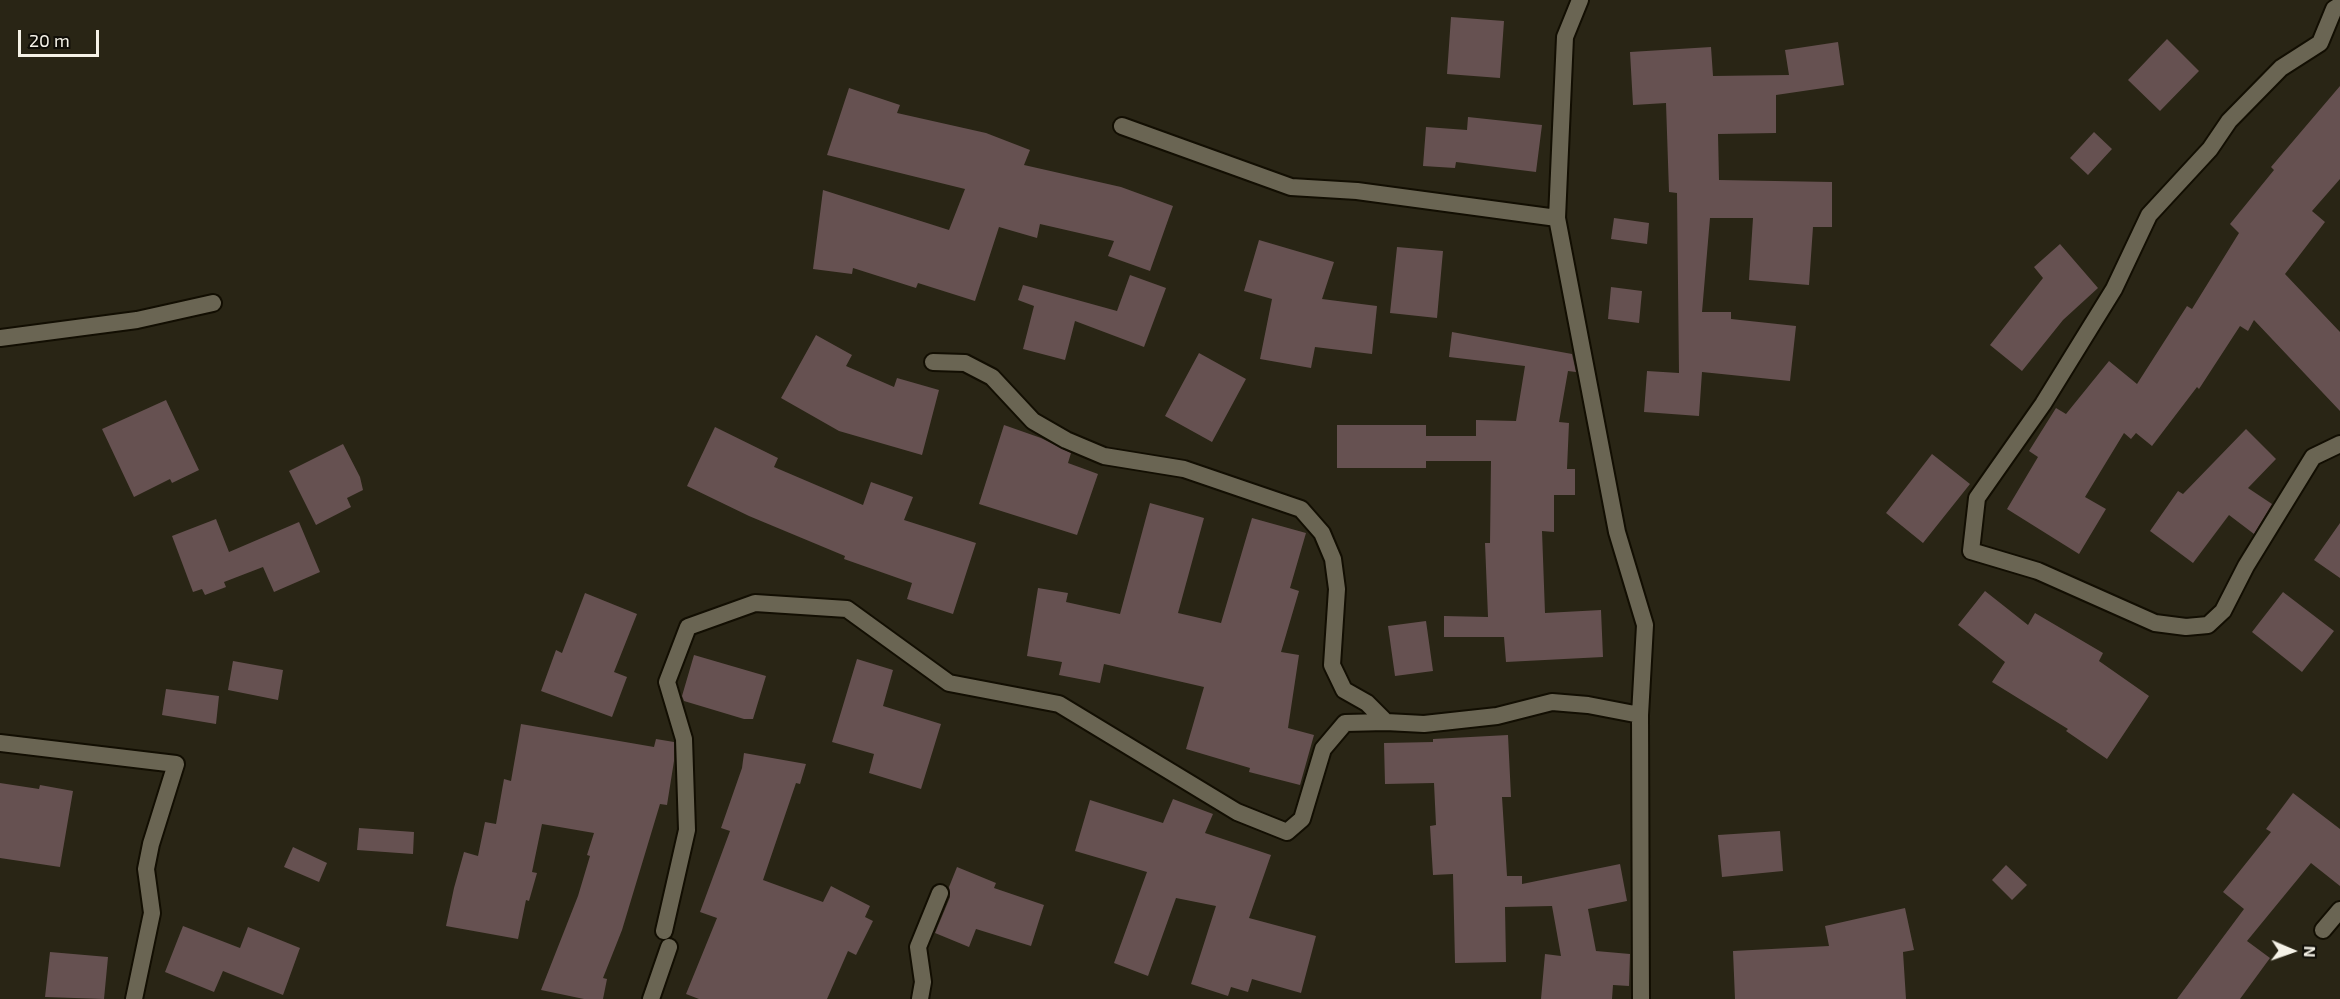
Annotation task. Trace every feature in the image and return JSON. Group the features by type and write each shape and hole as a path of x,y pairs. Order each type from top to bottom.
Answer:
{"street":[{"path":"1580,0 1565,37 1557,218 1617,532 1645,625 1640,715 1641,999"},
{"path":"2340,5 2334,9 2320,43 2281,68 2229,121 2210,150 2149,215 2114,289 2043,404 1977,498 1971,552 2038,571 2155,623 2186,627 2208,625 2223,611 2246,566 2313,457 2340,444"},
{"path":"1122,126 1291,187 1357,191 1557,218"},
{"path":"0,338 136,320 213,303"},
{"path":"933,362 965,363 992,377 1033,421 1066,441 1104,456 1184,469 1300,509 1322,533 1333,559 1337,589 1332,665 1344,690 1367,703 1386,722"},
{"path":"664,931 687,831 684,739 667,682 688,627 755,603 847,609 949,683 1059,704 1237,812 1287,832 1302,819 1323,749 1346,723 1424,724 1497,716 1552,702 1588,705 1640,715"},
{"path":"0,743 176,764 151,844 146,869 152,913 134,999"},
{"path":"920,999 923,982 918,947 940,892"},
{"path":"2323,930 2340,910"},
{"path":"651,999 669,947"}],"building":[{"path":"1451,17 1504,21 1500,78 1447,74"},
{"path":"2167,39 2199,71 2160,111 2128,80"},
{"path":"1838,42 1844,85 1776,95 1776,133 1718,134 1719,180 1832,182 1832,227 1813,227 1809,285 1749,280 1753,218 1710,218 1702,312 1731,312 1731,319 1796,326 1790,381 1702,372 1699,416 1644,412 1647,371 1679,373 1677,193 1669,192 1666,103 1633,105 1630,52 1711,47 1713,76 1789,75 1785,50"},
{"path":"2340,86 2340,179 2312,211 2325,222 2285,274 2340,332 2340,411 2254,320 2248,331 2240,326 2199,389 2197,387 2152,446 2136,433 2131,439 2124,433 2085,497 2106,509 2079,554 2007,509 2038,457 2029,451 2056,408 2066,414 2109,361 2137,384 2187,306 2192,309 2239,233 2230,224 2274,170 2271,167"},
{"path":"849,88 900,105 897,113 986,133 1030,150 1024,165 1121,187 1173,206 1150,271 1108,256 1114,241 1040,224 1037,238 999,227 975,301 918,283 916,288 853,268 852,274 813,269 823,190 949,230 965,189 827,155"},
{"path":"1468,117 1542,125 1536,172 1456,162 1455,168 1423,166 1426,127 1467,130"},
{"path":"2094,132 2112,149 2088,175 2070,158"},
{"path":"1614,218 1649,223 1647,244 1611,239"},
{"path":"1259,240 1334,262 1322,299 1377,306 1372,354 1315,347 1311,368 1260,359 1272,299 1244,291"},
{"path":"2060,244 2098,288 2063,320 2022,371 1990,345 2043,278 2034,267"},
{"path":"1397,247 1443,251 1437,318 1390,313"},
{"path":"1130,275 1166,288 1144,347 1075,321 1065,360 1023,349 1034,306 1018,300 1023,285 1117,311"},
{"path":"1611,287 1642,291 1639,323 1608,319"},
{"path":"1452,332 1572,354 1576,372 1568,371 1559,422 1569,423 1567,469 1575,469 1575,495 1554,495 1554,532 1542,531 1545,613 1601,610 1603,657 1506,662 1504,637 1444,637 1444,616 1488,617 1485,543 1490,543 1491,461 1426,461 1426,468 1337,468 1337,425 1426,425 1426,436 1476,436 1476,420 1516,421 1525,366 1449,357"},
{"path":"816,335 852,355 846,366 894,387 897,378 939,390 922,455 839,431 781,398"},
{"path":"1199,353 1246,379 1212,442 1165,416"},
{"path":"166,400 199,470 172,483 170,479 134,497 102,429"},
{"path":"1004,425 1041,438 1071,453 1068,463 1098,474 1077,535 979,504"},
{"path":"715,427 778,458 774,467 863,505 871,482 913,497 904,520 976,543 953,614 907,599 912,583 844,559 845,556 749,516 687,486"},
{"path":"2246,429 2276,459 2248,488 2272,504 2254,534 2229,515 2193,563 2150,531 2178,491 2183,494"},
{"path":"343,444 360,477 363,490 347,498 351,507 316,525 289,471"},
{"path":"1932,454 1970,484 1923,543 1886,513"},
{"path":"1150,503 1204,518 1178,613 1221,623 1252,518 1306,533 1290,588 1299,591 1281,652 1299,655 1288,728 1314,735 1300,785 1249,772 1250,768 1186,749 1204,687 1104,664 1100,683 1059,675 1062,662 1027,656 1038,588 1068,593 1066,602 1120,614"},
{"path":"216,519 229,552 299,522 320,572 274,592 263,567 224,582 226,587 205,595 202,589 193,592 172,536"},
{"path":"2340,523 2340,578 2314,560"},
{"path":"1985,591 2028,625 2035,613 2103,653 2099,661 2149,696 2107,759 2066,731 2068,729 1992,682 2005,662 1958,625"},
{"path":"2283,592 2334,631 2302,672 2252,632"},
{"path":"585,593 637,614 614,672 627,677 612,717 541,691 556,650 562,653"},
{"path":"1426,621 1433,671 1395,676 1388,626"},
{"path":"694,655 766,676 753,719 744,719 684,701 682,696"},
{"path":"857,659 893,670 883,706 941,724 921,789 869,773 874,754 832,742"},
{"path":"233,661 283,670 278,700 228,690"},
{"path":"166,689 219,696 216,724 162,715"},
{"path":"521,724 654,747 656,739 674,742 674,761 667,805 660,804 622,930 603,978 607,979 603,999 584,999 541,990 578,896 594,833 542,824 532,872 537,873 529,901 526,900 518,939 446,926 464,852 478,856 485,822 496,824 504,779 511,781"},
{"path":"1508,735 1511,797 1502,797 1507,876 1522,876 1522,884 1620,864 1627,901 1588,909 1596,951 1630,954 1629,986 1613,985 1612,999 1541,999 1545,954 1561,956 1552,906 1505,907 1506,962 1455,963 1453,874 1433,875 1430,826 1436,825 1434,783 1385,784 1384,743 1433,742 1433,739"},
{"path":"744,753 806,764 800,784 796,783 763,880 823,902 831,886 870,906 865,917 873,921 856,955 848,951 827,999 699,999 686,994 717,918 700,912 730,831 721,828 742,768"},
{"path":"0,783 39,789 40,785 73,791 60,867 0,858"},
{"path":"2293,793 2340,829 2340,886 2311,863 2247,941 2270,958 2240,999 2177,999 2244,909 2223,892 2271,832 2266,829"},
{"path":"1173,799 1213,814 1205,833 1271,855 1249,918 1316,936 1301,993 1252,979 1248,992 1231,987 1228,996 1191,984 1216,906 1176,898 1148,976 1114,963 1147,872 1075,851 1090,800 1163,823"},
{"path":"359,828 414,832 413,854 357,850"},
{"path":"1780,831 1783,871 1722,877 1718,835"},
{"path":"293,847 327,863 319,882 284,867"},
{"path":"2006,865 2027,885 2012,900 1992,880"},
{"path":"957,867 996,883 994,888 1044,905 1031,946 976,929 969,947 935,933 950,897 949,887"},
{"path":"1905,908 1914,950 1903,952 1906,999 1735,999 1733,951 1829,946 1825,926"},
{"path":"183,926 240,948 248,927 300,948 283,995 223,971 214,992 165,972"},
{"path":"50,952 108,957 104,999 45,997"}]}
